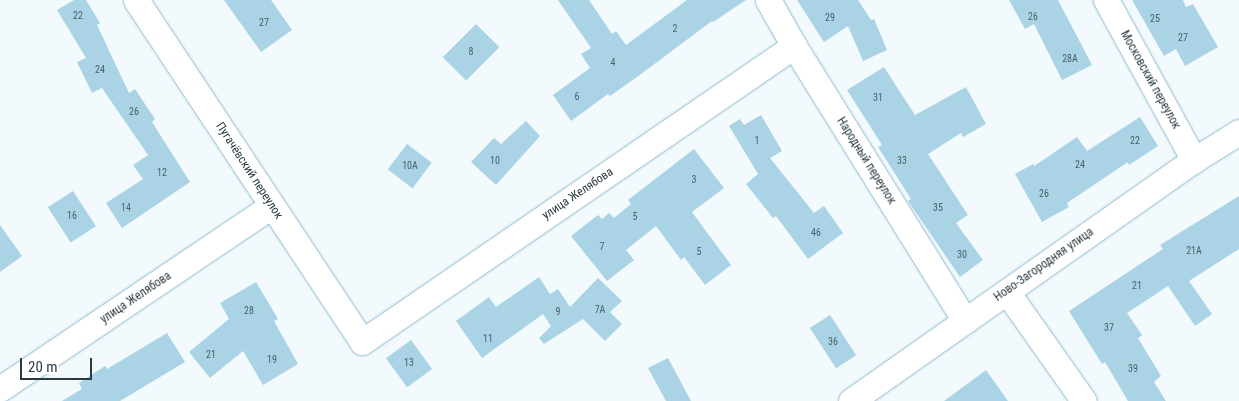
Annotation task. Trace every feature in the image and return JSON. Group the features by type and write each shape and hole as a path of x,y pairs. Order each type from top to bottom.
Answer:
{"street":[{"name":"Пугачёвский переулок","path":"136,0 362,342"},
{"name":"Народный переулок","path":"768,0 794,46 965,321"},
{"name":"Московский переулок","path":"1106,0 1194,160"},
{"name":"улица Желябова","path":"362,342 794,46"},
{"name":"Ново-Загородняя улица","path":"851,401 1194,160 1239,132"},
{"name":"улица Желябова","path":"0,389 271,206"},
{"path":"1007,292 1084,401"}],"building":[{"path":"74,0 86,0 100,23 97,25 129,93 135,89 155,119 152,122 190,182 122,228 106,203 143,179 133,165 148,155 102,88 92,93 77,62 86,58 57,10"},
{"path":"224,0 271,0 292,30 261,52"},
{"path":"558,0 589,0 612,34 616,31 626,45 687,0 746,0 712,21 637,77 610,96 608,94 571,121 553,95 590,68 581,54 591,48"},
{"path":"797,0 858,0 871,20 874,19 887,50 863,61 848,26 824,42"},
{"path":"1009,0 1058,0 1092,65 1062,80 1034,24 1025,29"},
{"path":"1132,0 1183,0 1186,7 1193,4 1218,47 1185,66 1176,49 1164,56"},
{"path":"476,24 499,47 466,81 443,57"},
{"path":"884,67 915,115 966,87 986,124 963,137 961,133 928,154 968,215 956,223 983,260 960,277 908,201 911,199 878,147 882,145 847,90"},
{"path":"761,115 782,151 770,158 814,213 824,206 843,233 808,259 776,216 773,218 746,184 758,174 729,126 740,119 744,125"},
{"path":"1140,117 1158,146 1129,165 1128,162 1067,203 1069,207 1042,222 1015,174 1033,164 1034,166 1077,137 1087,151"},
{"path":"526,121 540,136 496,185 471,162 494,138 501,144"},
{"path":"407,144 432,163 412,188 388,170"},
{"path":"694,149 724,188 692,212 731,265 705,285 684,257 681,260 656,226 626,250 634,260 607,281 571,236 598,215 602,219 609,213 614,218 631,204 628,200"},
{"path":"73,191 96,226 71,243 48,207"},
{"path":"1239,196 1239,249 1189,281 1212,314 1195,326 1168,286 1127,313 1142,335 1138,338 1161,376 1154,382 1166,401 1128,401 1105,362 1102,364 1069,311 1163,249 1160,245"},
{"path":"0,225 22,256 0,272"},
{"path":"539,277 550,294 558,289 570,307 598,278 622,301 610,312 622,324 605,341 583,319 544,344 539,338 551,326 543,314 482,358 456,321 489,297 496,307"},
{"path":"256,282 278,319 274,321 298,364 263,385 243,351 210,378 189,352 229,319 220,303"},
{"path":"830,315 856,355 836,368 810,328"},
{"path":"167,333 185,362 120,401 62,401 82,389 79,383 105,366 107,369"},
{"path":"411,340 432,369 407,387 386,358"},
{"path":"668,358 691,401 666,401 648,368"},
{"path":"986,370 1008,401 944,401"}]}
